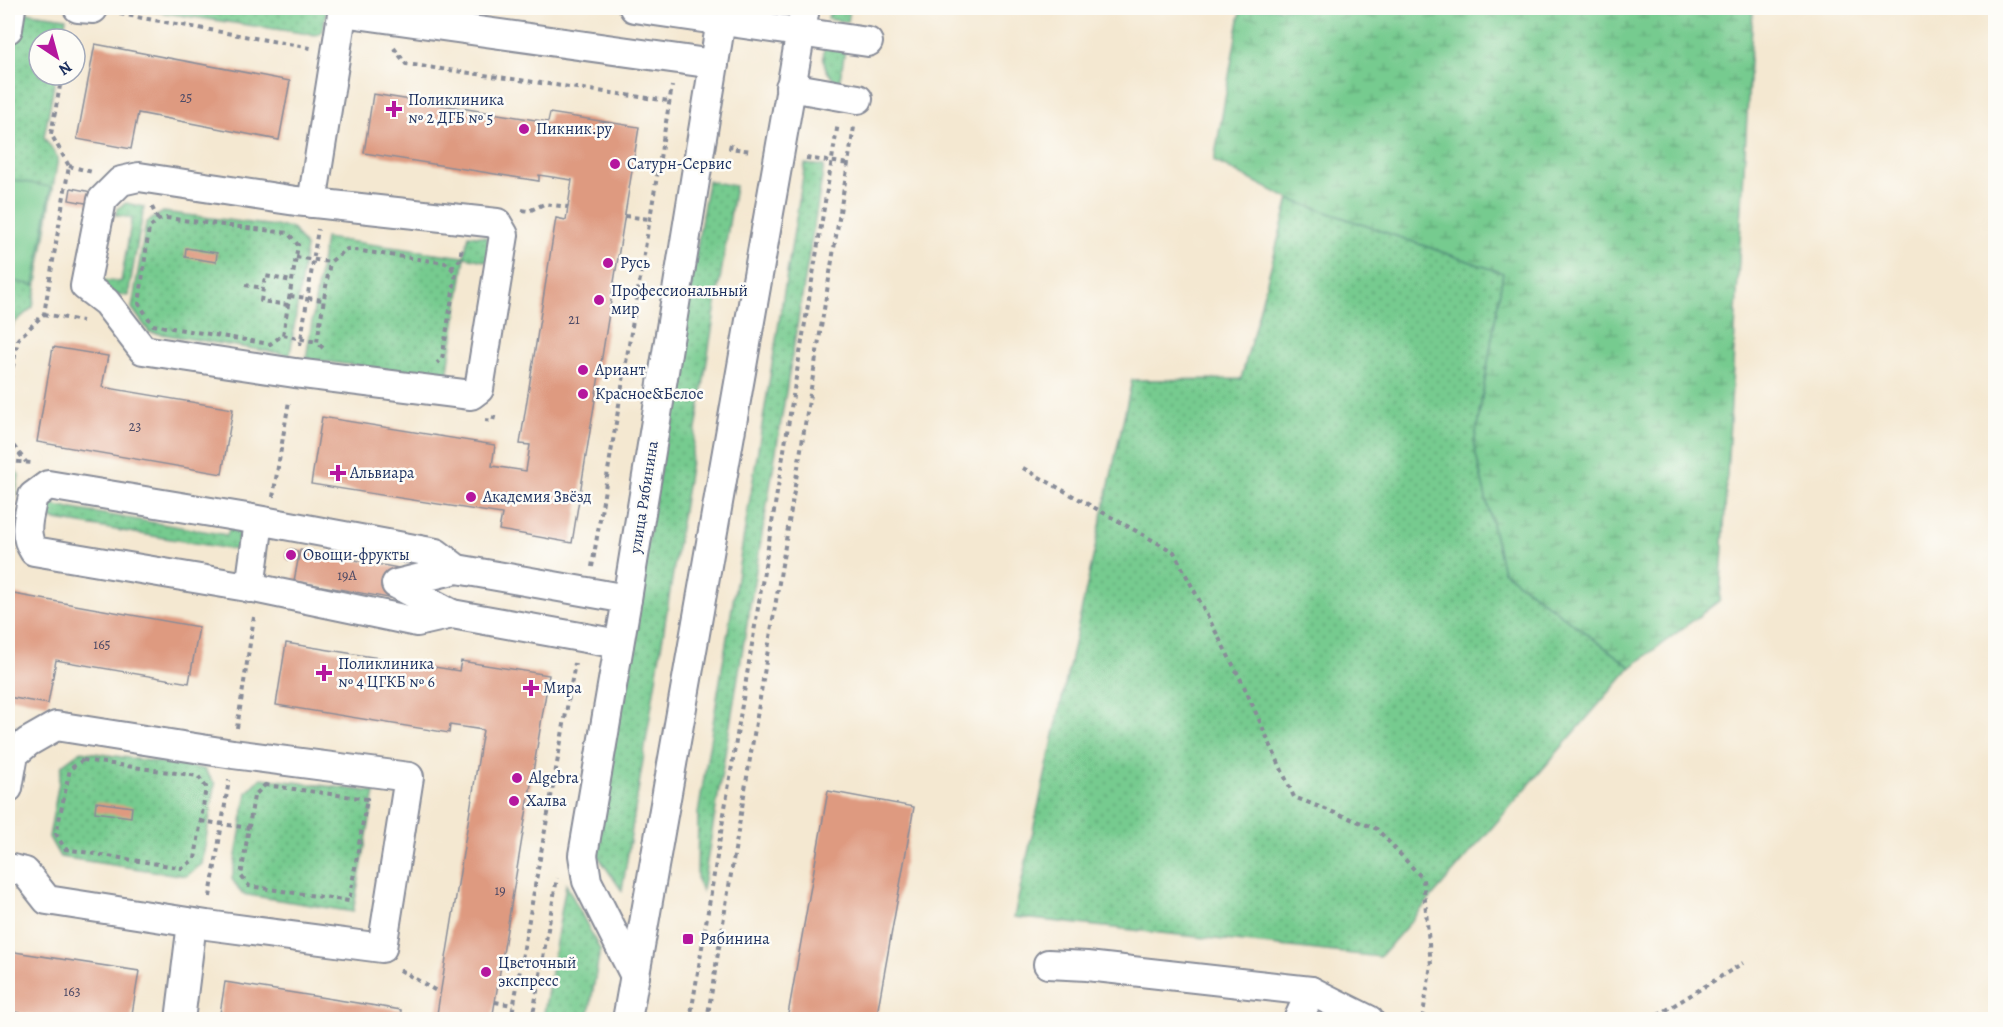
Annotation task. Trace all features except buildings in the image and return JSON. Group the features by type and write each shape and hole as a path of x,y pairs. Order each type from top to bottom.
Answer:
{"street":[{"path":"8,29 11,8"},
{"path":"634,8 803,20 868,42"},
{"path":"312,203 343,10 714,64"},
{"name":"улица Рябинина","path":"635,976 587,880 583,855 722,14"},
{"path":"627,1020 803,20"},
{"path":"790,87 850,98"},
{"path":"139,177 312,203 497,223 504,235 479,388 471,395 295,373 143,350 106,302 85,286 102,200 121,181 139,177"},
{"path":"453,614 417,622 255,588 34,551 26,540 33,496 48,485 436,553 457,569"},
{"path":"255,588 259,521"},
{"path":"619,644 453,614 396,584 457,569 627,599"},
{"path":"8,788 14,754 28,742 56,726 233,754 409,777 382,948 200,924 47,900 25,872 8,868"},
{"path":"180,1020 200,924"},
{"path":"1048,964 1311,991 1369,1020"},
{"path":"1298,1020 1311,991"}],"path":[{"path":"88,8 337,53"},
{"path":"387,47 395,48 406,64 669,101"},
{"path":"588,593 677,59"},
{"path":"8,394 18,339 44,314 69,166 51,134 60,87"},
{"path":"690,1020 850,98"},
{"path":"706,1020 849,164 850,98"},
{"path":"625,216 649,219"},
{"path":"166,218 288,233 298,245 296,257 283,335 270,344 153,325 138,304 149,228 158,220 166,218"},
{"path":"317,342 330,262 347,249 446,263 456,273 442,359 432,367"},
{"path":"296,257 330,262"},
{"path":"288,305 261,301 265,276 292,281"},
{"path":"245,285 263,288"},
{"path":"290,296 324,300"},
{"path":"283,335 317,342 326,352"},
{"path":"8,338 18,339"},
{"path":"8,461 26,462"},
{"path":"1023,468 1174,552 1242,682 1294,796 1377,829 1423,879 1431,965 1422,1020"},
{"path":"200,924 222,824 255,588"},
{"path":"511,1020 580,636"},
{"path":"83,760 198,776 206,787 201,821 195,859 182,868 64,849 57,834 70,769 83,760"},
{"path":"265,785 367,799 349,901 249,886 241,876 249,828 254,796 265,785"},
{"path":"201,821 249,828"},
{"path":"1650,1020 1743,963"},
{"path":"495,1002 513,1005"}],"green space":[{"path":"131,8 327,8 323,31 316,35"},
{"path":"830,8 850,8 848,22 828,19"},
{"path":"1241,8 1753,8 1720,600 1631,667 1503,571 1474,446 1503,273 1289,199 1214,161"},
{"path":"17,11 66,18 65,27 27,27 27,87 54,87 44,137 58,158 33,307 13,324 8,352 8,69"},
{"path":"824,46 845,50 839,85 826,68"},
{"path":"805,164 824,166 702,891 697,880 698,814"},
{"path":"8,179 51,187 34,285 8,280"},
{"path":"708,181 735,186 622,891 596,853"},
{"path":"1289,199 1503,273 1474,446 1503,571 1631,667 1380,957 1014,917 1132,380 1241,379"},
{"path":"126,203 144,207 128,296 104,293 100,287 101,280 121,282 132,218 115,215 118,208"},
{"path":"163,212 292,228 306,247 290,355 149,332 132,308 146,223"},
{"path":"469,235 486,237 492,248 490,262 465,257 447,377 306,359 325,238 464,257"},
{"path":"8,461 19,475 8,536"},
{"path":"56,496 55,506 227,535 231,524 241,526 236,550 45,518 45,504"},
{"path":"81,751 204,769 215,784 202,864 186,876 60,857 49,837 62,765"},
{"path":"261,778 375,792 353,912 242,894 232,879 247,792"},
{"path":"566,884 600,950 588,1019 543,1019"}],"place":[{"name":"Поликлиника № 2 ДГБ № 5","path":"394,109"},
{"name":"Пикник.ру","path":"524,129"},
{"name":"Сатурн-Сервис","path":"615,164"},
{"name":"Русь","path":"608,263"},
{"name":"Профессиональный мир","path":"599,300"},
{"name":"Ариант","path":"583,370"},
{"name":"Красное&Белое","path":"583,394"},
{"name":"Альвиара","path":"338,473"},
{"name":"Академия Звёзд","path":"471,497"},
{"name":"Овощи-фрукты","path":"291,555"},
{"name":"Поликлиника № 4 ЦГКБ № 6","path":"324,673"},
{"name":"Мира","path":"531,688"},
{"name":"Algebra","path":"517,778"},
{"name":"Халва","path":"514,801"},
{"name":"Рябинина","path":"688,939"},
{"name":"Цветочный экспресс","path":"486,972"}]}
